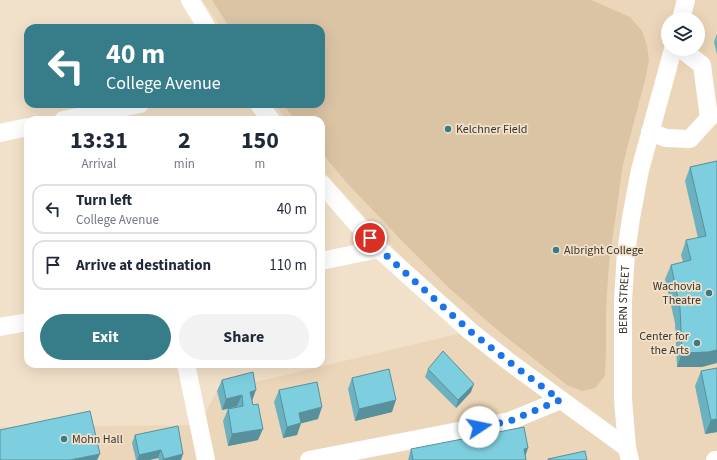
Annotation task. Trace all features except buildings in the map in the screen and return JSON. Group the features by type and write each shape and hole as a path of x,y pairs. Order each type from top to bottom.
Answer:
{"street":[{"path":"190,0 205,24"},
{"path":"683,12 686,0"},
{"name":"BERN STREET","path":"628,454 623,399 622,327 626,253 640,170 670,56"},
{"path":"650,132 666,138 690,139 709,118 702,65 690,56"},
{"path":"82,116 121,108"},
{"path":"261,108 268,116"},
{"path":"0,133 24,128"},
{"path":"325,188 379,249 470,331 628,454"},
{"path":"325,260 379,249"},
{"path":"0,328 24,323"},
{"path":"187,368 206,460"},
{"path":"309,460 510,421 560,400"}],"shaded area":[{"name":"Albright College","path":"202,0 717,0 717,460 0,460 0,427 199,425 217,391 314,368 325,368 325,365 470,331 325,173 325,116 283,116 278,108 325,108 325,24 219,24"},
{"path":"212,0 591,0 630,17 642,31 647,45 649,61 623,164 609,263 606,308 605,376 595,388 582,391 567,385 501,333 450,289 347,183 325,157 325,116 292,116 286,108 325,108 325,24 227,24"}],"place":[{"name":"Kelchner Field","path":"448,129"},
{"name":"Albright College","path":"556,250"},
{"name":"Wachovia Theatre","path":"709,293"},
{"name":"Center for the Arts","path":"697,343"},
{"name":"Mohn Hall","path":"64,439"}],"route":[{"path":"370,238 379,249 470,331 560,400 510,421 479,427"}]}
